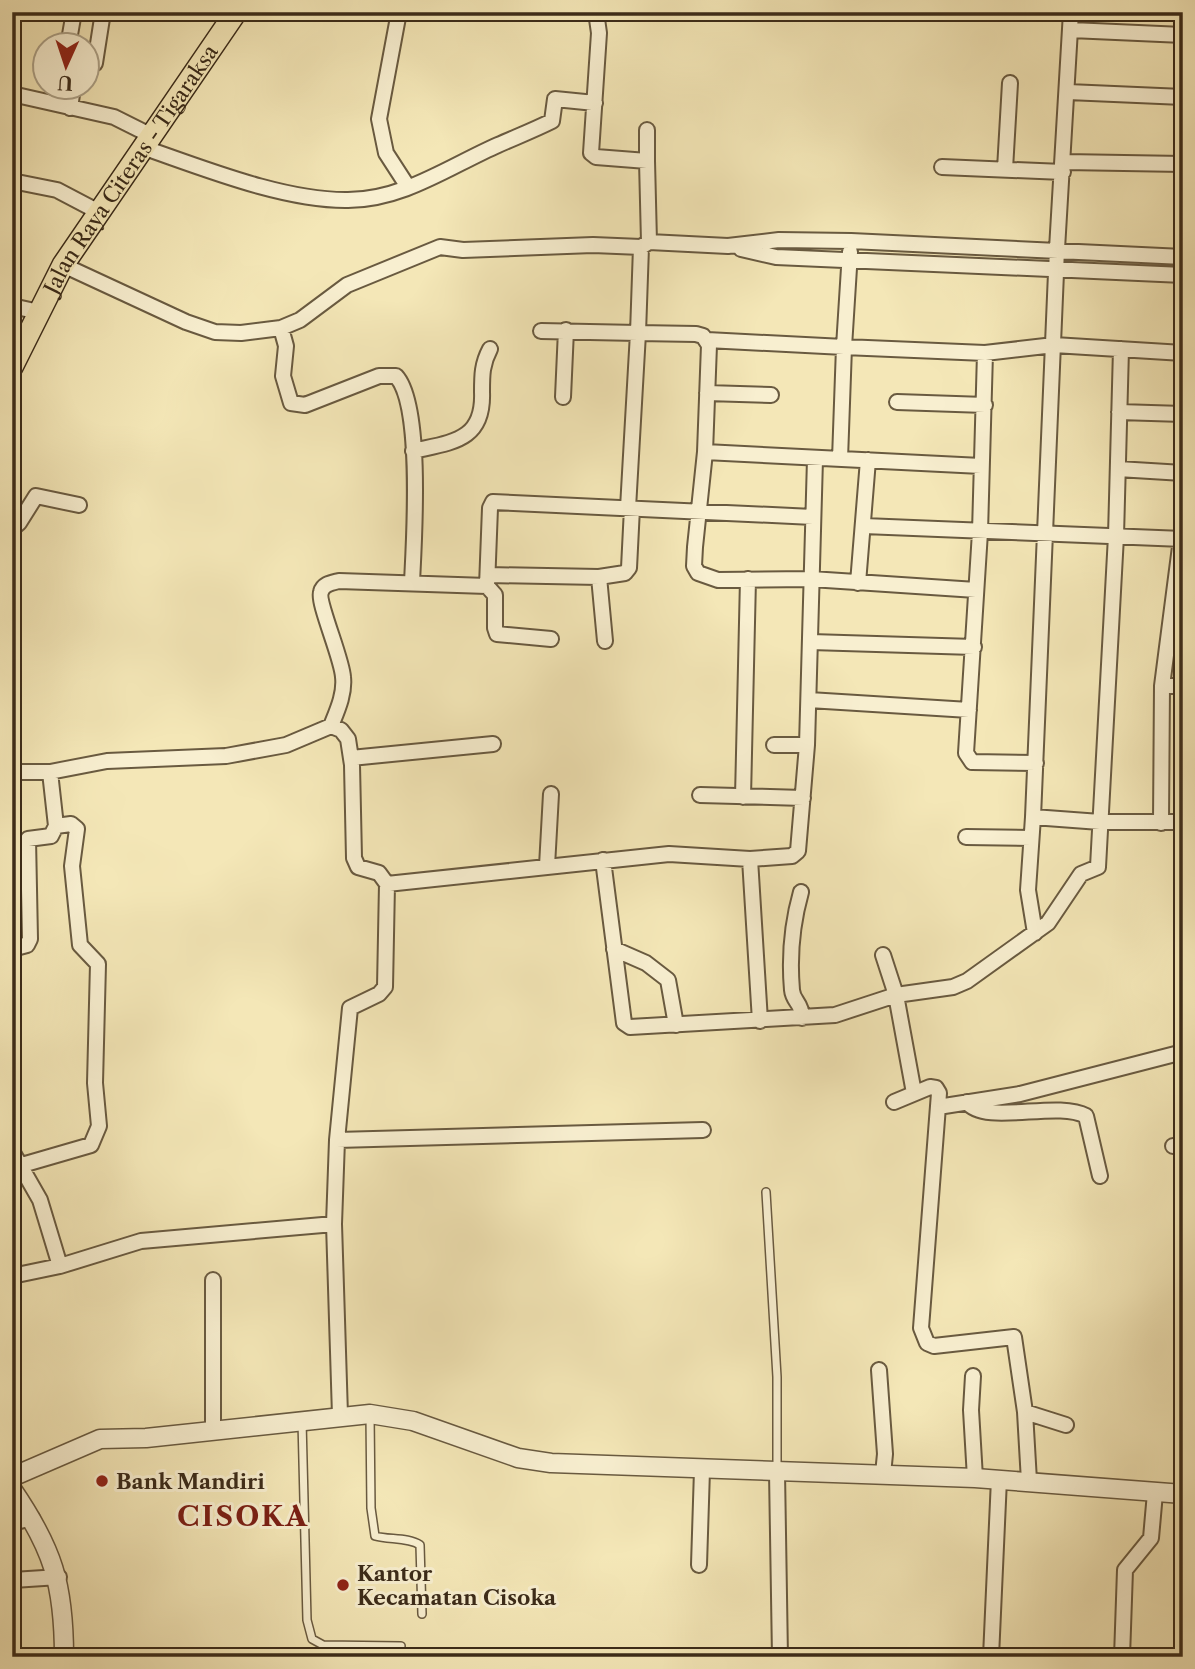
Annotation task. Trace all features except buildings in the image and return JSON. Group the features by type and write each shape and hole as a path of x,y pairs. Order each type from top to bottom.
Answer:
{"main road":[{"name":"Jalan Raya Citeras - Tigaraksa","path":"12,367 63,265 97,211 236,12"}],"street":[{"path":"70,32 74,12"},
{"path":"100,32 103,12"},
{"path":"399,12 379,119 386,153 408,187"},
{"path":"596,12 599,33 592,155 647,161"},
{"path":"1035,933 1028,890 1037,763 1057,249 1064,167 1071,12"},
{"path":"1071,30 1183,34"},
{"path":"1005,169 1010,83"},
{"path":"1068,92 1183,97"},
{"path":"12,94 114,117 146,141 231,178 304,194 349,200 408,187 552,121 555,99 595,103"},
{"path":"70,108 71,102"},
{"path":"331,726 341,700 344,679 334,635 320,605 321,592 326,585 338,581 488,581 599,577 628,571 638,332 645,245 647,130"},
{"path":"942,167 1005,169 1183,164"},
{"path":"12,181 57,190 97,211"},
{"path":"63,265 215,332 281,328 300,320 346,285 440,247 463,250 593,244 728,246 779,240 1057,249 1183,257"},
{"path":"840,458 851,241"},
{"path":"728,246 776,257 1183,275"},
{"path":"12,306 39,312"},
{"path":"281,328 286,346 283,376 291,403 306,405 379,376 396,376 405,393 413,451 415,503 412,582"},
{"path":"563,397 566,330"},
{"path":"541,331 696,334 707,340 985,353 1054,345 1183,353"},
{"path":"707,340 705,452 694,566 698,573 718,580 811,579 976,590"},
{"path":"413,451 470,434 479,422 483,405 482,368 490,349"},
{"path":"603,860 624,1023 630,1027 835,1015 897,995 953,987 967,981 1035,933 1056,914 1081,874 1098,867 1118,469 1121,349"},
{"path":"985,353 981,532 966,753 969,760 1037,763"},
{"path":"708,393 771,395"},
{"path":"897,402 985,405"},
{"path":"1119,412 1183,414"},
{"path":"705,452 981,466"},
{"path":"387,884 669,854 750,859 792,856 798,851 807,745 815,459"},
{"path":"858,583 868,460"},
{"path":"1118,469 1183,473"},
{"path":"12,529 36,496 79,505"},
{"path":"551,639 500,636 495,628 495,595 488,581 490,508 493,502 813,517"},
{"path":"864,526 1182,539 1162,686 1161,823"},
{"path":"599,577 605,641"},
{"path":"743,797 748,579"},
{"path":"811,642 974,647"},
{"path":"1162,686 1183,686"},
{"path":"808,700 969,710"},
{"path":"12,772 50,772 107,761 237,754 301,740 322,727 331,726 341,730 348,739 354,858 358,867 379,873 387,884 387,976 379,994 350,1008 337,1140 334,1224 340,1415"},
{"path":"351,758 493,744"},
{"path":"774,745 807,745"},
{"path":"12,949 27,945 30,939 28,839 51,836 56,826 50,772"},
{"path":"547,866 551,794"},
{"path":"700,795 803,798"},
{"path":"1033,817 1100,822 1183,822"},
{"path":"22,1165 91,1145 99,1126 95,1083 98,964 80,945 72,866 77,829 71,824 56,826"},
{"path":"966,838 1031,838"},
{"path":"750,859 760,1021"},
{"path":"801,892 793,918 791,957 793,994 802,1004 802,1018"},
{"path":"614,949 646,963 668,980 673,990 677,1025"},
{"path":"883,955 897,995 914,1093"},
{"path":"938,1107 1020,1094 1183,1052"},
{"path":"894,1102 914,1093 936,1088 938,1107 921,1328 924,1338 934,1346 1014,1337 1025,1412 1030,1481"},
{"path":"967,1102 980,1112 1066,1111 1086,1116 1100,1176"},
{"path":"337,1140 703,1130"},
{"path":"12,1151 40,1200 60,1266"},
{"path":"12,1276 60,1266 141,1241 261,1228 334,1224"},
{"path":"213,1280 213,1431"},
{"path":"880,1370 886,1454 883,1474"},
{"path":"973,1376 971,1424 975,1478"},
{"path":"1025,1412 1066,1425"},
{"path":"12,1477 100,1438 146,1438 340,1415 370,1414 413,1421 519,1458 540,1461 702,1470 999,1479 1183,1494"},
{"path":"699,1565 702,1470"},
{"path":"777,1472 780,1657"},
{"path":"991,1657 999,1479"},
{"path":"12,1489 32,1518 58,1577 64,1616 64,1657"},
{"path":"1122,1657 1125,1570 1152,1538 1155,1493"},
{"path":"12,1522 32,1518"},
{"path":"13,1580 58,1577"}],"lane":[{"path":"766,1192 777,1389 777,1472"},
{"path":"370,1414 371,1508 375,1536 387,1540 414,1541 420,1545 422,1614"},
{"path":"302,1420 307,1620 312,1639 323,1645 401,1646"}],"place":[{"name":"Bank Mandiri","path":"102,1481"},
{"name":"Kantor Kecamatan Cisoka","path":"343,1585"}],"district":[{"name":"CISOKA","path":"243,1516"}]}
